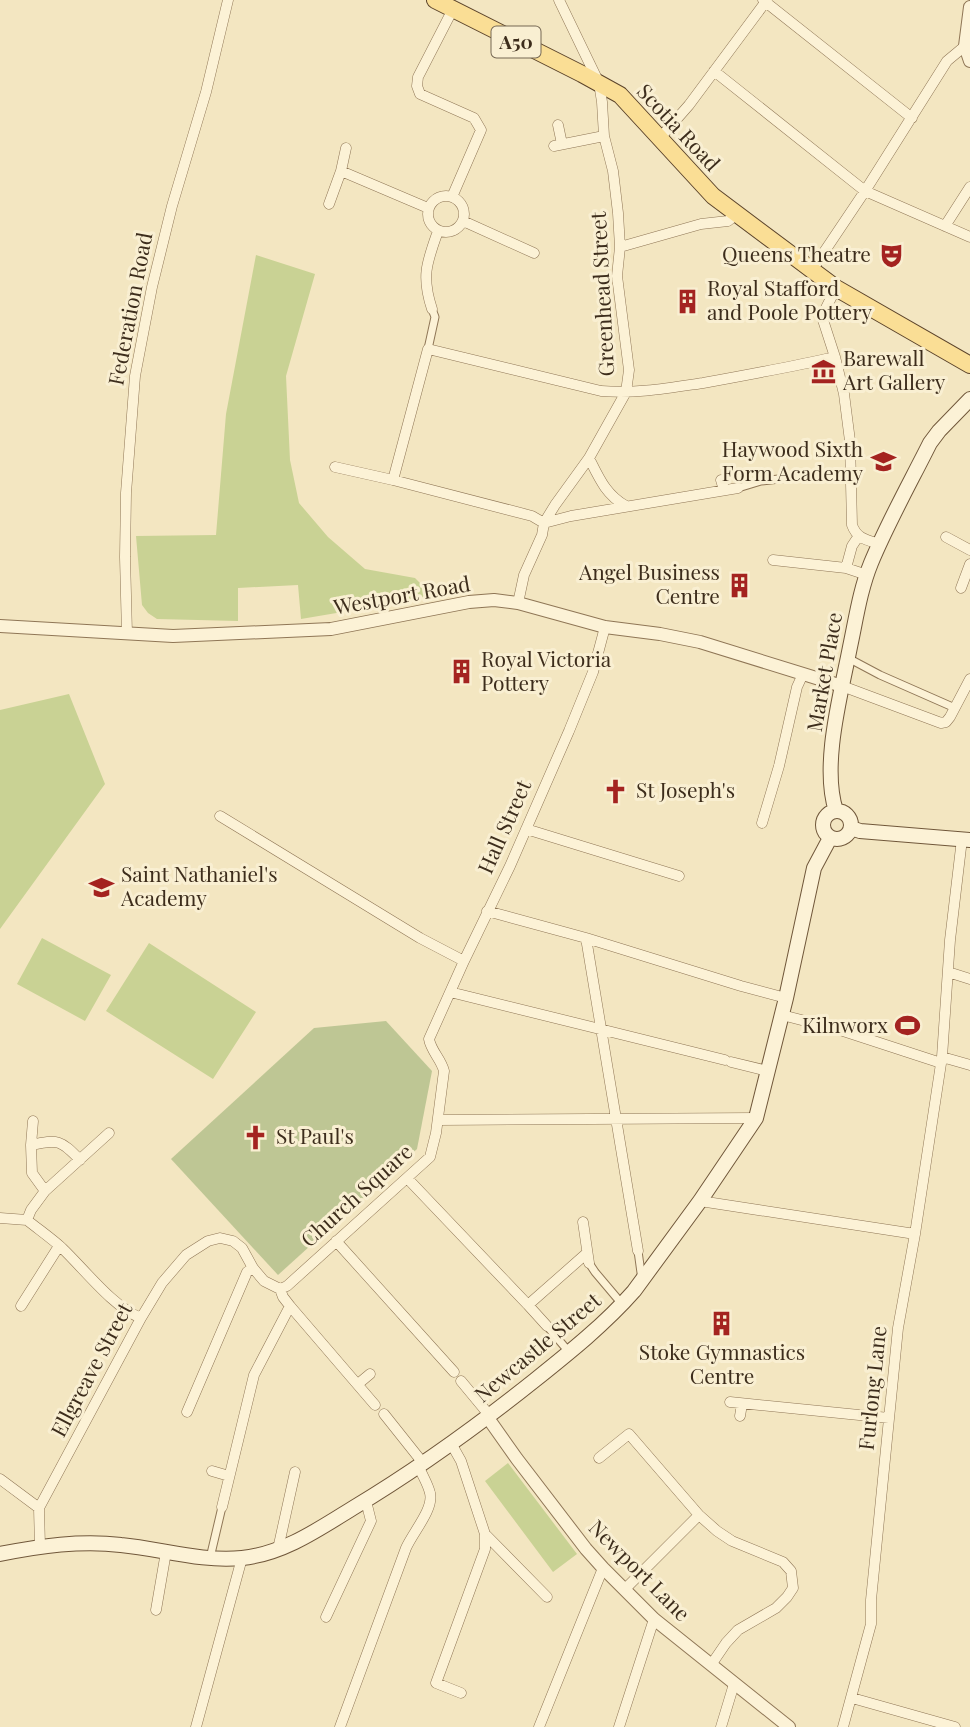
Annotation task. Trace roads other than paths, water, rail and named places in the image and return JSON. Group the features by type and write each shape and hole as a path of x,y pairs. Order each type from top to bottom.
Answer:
{"main road":[{"name":"Scotia Road","path":"435,0 620,95 713,196 737,214"},
{"name":"A50","path":"737,214 836,288 970,365"},
{"name":"Market Place","path":"836,811 832,800 830,768 839,702 862,589 880,544 930,443 970,399"},
{"path":"836,811 844,813 850,821 851,828 844,838 830,838 824,831 823,823 828,814 836,811"},
{"path":"851,828 966,840"},
{"name":"Newcastle Street","path":"0,1554 92,1542 210,1559 264,1555 306,1537 421,1465 489,1417 569,1352 622,1304 642,1280 756,1118 786,998 814,868 830,838"}],"street":[{"name":"Federation Road","path":"127,634 126,493 135,376 165,233 206,92 229,0"},
{"name":"Greenhead Street","path":"518,603 524,575 542,535 544,523 589,458 626,392 629,370 617,275 620,247 618,213 613,171 604,136 602,102 598,83 559,0"},
{"path":"660,138 689,105 765,1 912,118"},
{"path":"452,197 481,130 474,118 421,93 417,86 418,77 453,9"},
{"path":"970,10 965,46 970,61"},
{"path":"812,270 947,61 965,46"},
{"path":"714,71 865,191 970,237"},
{"path":"558,125 560,147"},
{"path":"543,142 560,147 604,136"},
{"path":"329,204 346,148"},
{"path":"341,171 428,208"},
{"path":"945,226 970,187"},
{"path":"440,197 452,197 463,208 463,221 449,233 438,231 427,218 428,208 431,202 440,197"},
{"path":"620,247 701,223 728,221 737,214"},
{"path":"463,221 534,253"},
{"path":"393,480 435,317 426,288 426,266 438,231"},
{"path":"836,288 823,320 844,394 850,441 852,525 859,537 880,544"},
{"path":"428,349 601,391 626,392 649,392 753,375 835,357"},
{"path":"589,458 609,493 626,506"},
{"path":"335,467 533,516 544,523 722,485 737,488 761,481 850,474"},
{"path":"846,568 852,546 859,537"},
{"path":"946,537 970,550"},
{"path":"773,560 846,568 867,575"},
{"path":"961,587 970,564"},
{"name":"Westport Road","path":"0,626 173,636 331,629 469,602 494,600 518,603 605,627 700,642 842,686"},
{"name":"Hall Street","path":"429,1039 526,830 593,672 605,627"},
{"path":"848,658 955,708"},
{"path":"762,823 777,776 797,687 803,674"},
{"path":"842,686 941,723 946,722 969,683"},
{"path":"220,816 420,938 464,961"},
{"path":"526,830 679,876"},
{"name":"Furlong Lane","path":"844,1725 871,1625 898,1328 941,1060 950,940 966,840"},
{"path":"487,911 786,998"},
{"path":"586,938 642,1280"},
{"path":"948,972 970,979"},
{"path":"450,992 768,1071"},
{"path":"782,1015 941,1060 970,1065"},
{"name":"Church Square","path":"280,1289 287,1286 430,1157 435,1142 444,1072 429,1039"},
{"path":"438,1120 756,1118"},
{"path":"33,1121 32,1173 45,1191"},
{"path":"27,1220 45,1191 108,1133"},
{"path":"31,1145 60,1142 80,1160"},
{"path":"407,1178 569,1352"},
{"path":"700,1201 915,1234"},
{"path":"0,1219 27,1220 59,1246 119,1305 142,1318"},
{"path":"583,1222 588,1258 595,1272 622,1304"},
{"name":"Ellgreave Street","path":"40,1547 39,1508 162,1283 186,1255 208,1241 220,1238 233,1241 242,1248 253,1268"},
{"path":"336,1241 457,1376 489,1417"},
{"path":"21,1298 59,1246"},
{"path":"528,1305 588,1258"},
{"path":"187,1412 247,1272 253,1268 264,1281 280,1289 290,1306 384,1414 421,1465 430,1491 429,1509 406,1548 340,1727"},
{"path":"210,1559 254,1375 290,1306"},
{"path":"358,1384 370,1374"},
{"path":"730,1402 889,1418"},
{"path":"740,1416 742,1404"},
{"name":"Newport Lane","path":"489,1417 517,1459 603,1568 654,1619 789,1727"},
{"path":"599,1458 629,1434 699,1515 717,1531 732,1541 783,1562 791,1572 793,1588 787,1597 776,1608 738,1630 710,1665"},
{"path":"452,1444 461,1461 485,1534 485,1549 436,1683 461,1693"},
{"path":"212,1471 229,1476"},
{"path":"278,1549 295,1472"},
{"path":"0,1479 39,1508"},
{"path":"326,1618 371,1521 366,1501"},
{"path":"625,1589 699,1515"},
{"path":"485,1534 547,1597"},
{"path":"156,1610 166,1552"},
{"path":"196,1727 242,1558"},
{"path":"539,1727 603,1568"},
{"path":"619,1727 654,1619"},
{"path":"721,1727 734,1684"},
{"path":"852,1699 956,1727"}],"place":[{"name":"Queens Theatre","path":"891,255"},
{"name":"Royal Stafford and Poole Pottery","path":"687,301"},
{"name":"Barewall Art Gallery","path":"823,371"},
{"name":"Haywood Sixth Form Academy","path":"883,462"},
{"name":"Angel Business Centre","path":"740,585"},
{"name":"Royal Victoria Pottery","path":"461,672"},
{"name":"St Joseph's","path":"616,791"},
{"name":"Saint Nathaniel's Academy","path":"101,887"},
{"name":"Kilnworx","path":"908,1026"},
{"name":"St Paul's","path":"256,1137"},
{"name":"Stoke Gymnastics Centre","path":"722,1324"}]}
